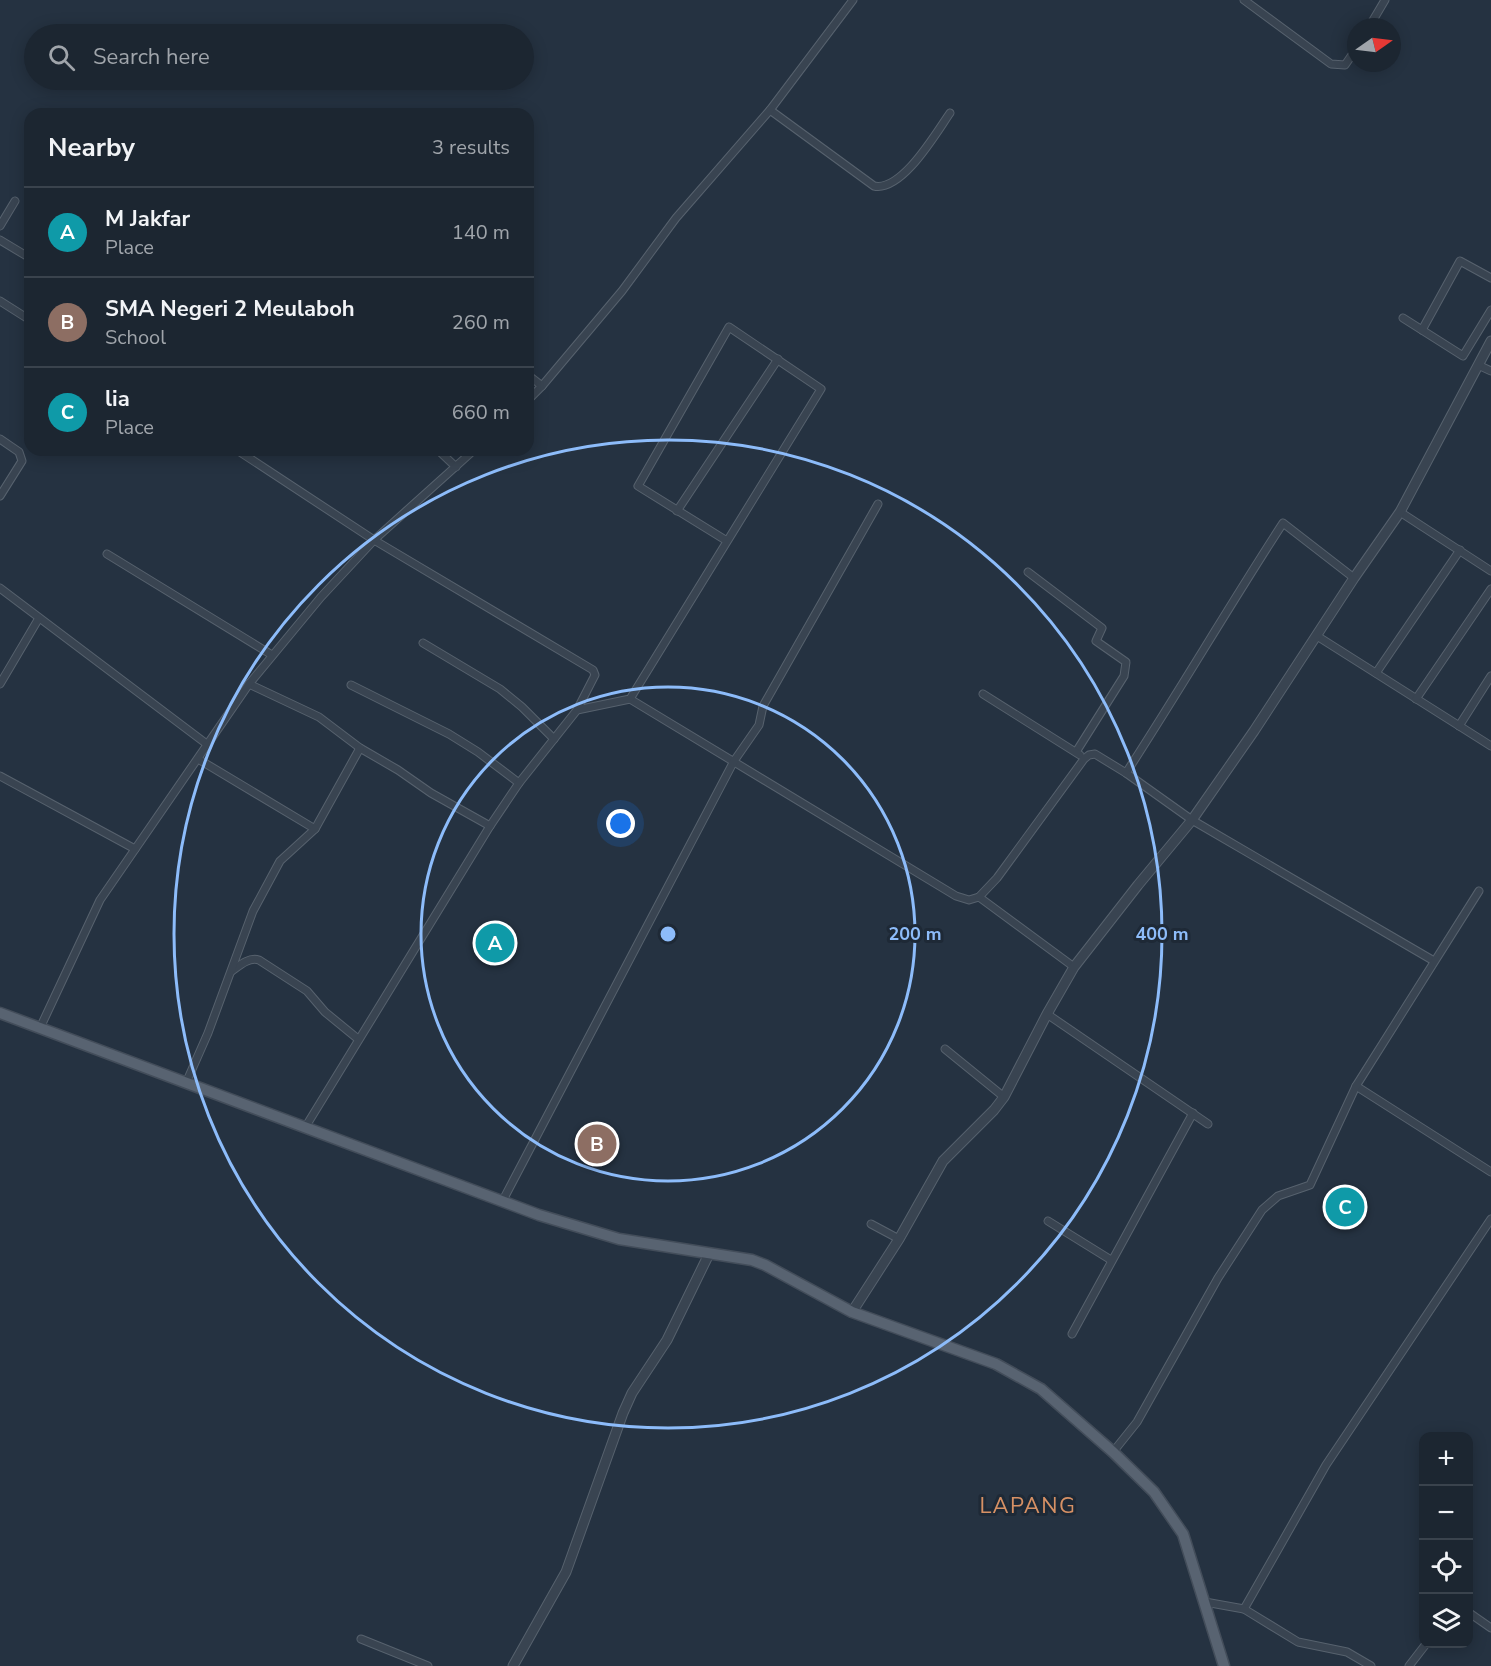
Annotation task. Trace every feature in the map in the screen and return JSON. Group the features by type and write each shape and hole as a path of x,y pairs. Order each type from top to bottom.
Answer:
{"main road":[{"path":"0,1013 539,1215 619,1239 752,1260 852,1312 1009,1370 1041,1389 1113,1452 1154,1492 1184,1534 1224,1666"}],"street":[{"path":"534,394 622,291 676,218 770,110 854,0"},
{"path":"1244,0 1331,64 1345,65 1347,62"},
{"path":"1374,18 1385,0"},
{"path":"770,110 874,186 880,187 894,182 908,170 950,113"},
{"path":"0,226 15,201"},
{"path":"0,240 24,254"},
{"path":"1422,330 1460,261 1491,278"},
{"path":"0,301 24,316"},
{"path":"1403,318 1463,356 1491,310"},
{"path":"630,699 821,388 729,327 638,486 727,541"},
{"path":"852,1312 899,1239 943,1161 1004,1097 1074,967 1192,820 1231,766 1400,512 1491,341"},
{"path":"677,511 778,359"},
{"path":"1478,365 1491,371"},
{"path":"534,380 542,386"},
{"path":"0,439 19,452 22,460 0,496"},
{"path":"246,456 374,540 593,670 595,675 577,710 519,783 490,826 306,1126"},
{"path":"444,456 456,467"},
{"path":"40,1028 100,900 249,684 321,597 374,540 468,456"},
{"path":"502,1200 734,761 759,725 762,706 878,504"},
{"path":"1400,512 1491,571"},
{"path":"1126,773 1188,678 1222,617 1283,523 1354,578"},
{"path":"1376,673 1460,550"},
{"path":"107,554 272,656"},
{"path":"1028,572 1102,628 1096,641 1126,662 1124,676 1076,752"},
{"path":"0,588 208,745"},
{"path":"1416,699 1491,589"},
{"path":"0,684 39,618"},
{"path":"1317,636 1491,746"},
{"path":"423,643 500,688 554,739"},
{"path":"1459,726 1491,676"},
{"path":"249,684 319,717 360,748 431,793 490,826"},
{"path":"351,685 449,734 478,752 519,783"},
{"path":"983,694 1084,759"},
{"path":"577,710 630,699 956,896 969,900 979,897 997,878 1084,759 1095,754 1192,820 1434,961"},
{"path":"186,1083 208,1033 253,911 280,861 315,829 360,748"},
{"path":"198,759 315,829"},
{"path":"0,776 135,849"},
{"path":"1113,1452 1137,1422 1218,1278 1262,1210 1278,1196 1310,1185 1356,1086 1479,891"},
{"path":"979,897 1074,967"},
{"path":"232,970 245,962 259,960 308,991 325,1012 358,1039"},
{"path":"1047,1014 1208,1124"},
{"path":"945,1048 1004,1097"},
{"path":"1356,1086 1491,1172"},
{"path":"1072,1334 1193,1113"},
{"path":"1244,1609 1326,1465 1491,1219"},
{"path":"1048,1221 1111,1260"},
{"path":"871,1224 899,1239"},
{"path":"513,1666 560,1586 632,1393 667,1340 709,1254"},
{"path":"1205,1602 1244,1609 1278,1632 1298,1642 1347,1652 1371,1666"},
{"path":"1473,1615 1491,1628"},
{"path":"361,1638 428,1666"},
{"path":"1409,1666 1423,1648"}],"place":[{"name":"M Jakfar","path":"495,943"},
{"name":"SMA Negeri 2 Meulaboh","path":"597,1144"},
{"name":"lia","path":"1345,1207"}],"district":[{"name":"LAPANG","path":"1028,1505"}]}
